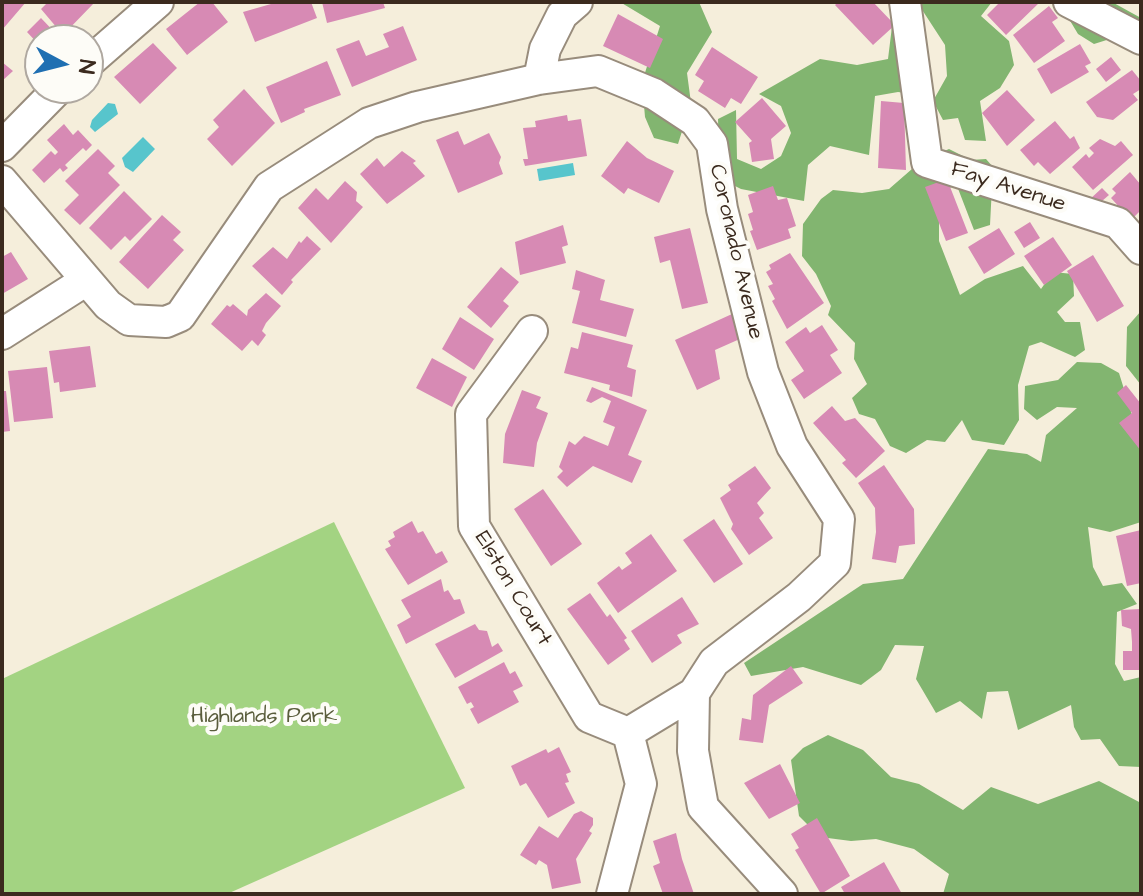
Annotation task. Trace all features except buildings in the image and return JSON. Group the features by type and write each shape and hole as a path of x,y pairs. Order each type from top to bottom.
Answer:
{"street":[{"path":"104,49 158,2"},
{"path":"539,79 551,38 562,15 577,2"},
{"name":"Fay Avenue","path":"905,2 927,162 1118,223 1141,249"},
{"path":"1069,2 1141,39"},
{"name":"Coronado Avenue","path":"2,181 108,305 129,320 166,322 180,316 269,187 369,123 417,107 539,79 598,71 654,94 695,121 712,144 722,209 763,372 792,446 839,519 835,563 799,597 714,662 694,693"},
{"path":"2,146 43,104"},
{"path":"2,334 85,281"},
{"name":"Elston Court","path":"532,331 471,414 474,526 589,717 628,733"},
{"path":"612,894 641,784 628,733 694,693"},
{"path":"694,693 693,751 703,807 782,894"}],"green space":[{"path":"620,2 699,2 712,32 687,73 691,103 678,144 654,138 645,117 642,82 660,26"},
{"path":"895,2 928,96 898,92 875,96 869,155 830,146 808,165 804,201 741,189 729,183 719,152 718,119 736,110 737,159 761,169 781,156 791,133 781,106 759,94 820,59 857,65 888,59"},
{"path":"917,2 992,2 981,16 1009,41 1014,65 1000,88 980,101 986,141 965,140 958,118 943,120 933,101 947,76 945,45"},
{"path":"1070,2 1112,2 1141,18 1141,48 1113,38 1094,44 1078,34 1069,19"},
{"path":"949,149 971,160 986,159 993,167 990,225 974,230 957,186 939,190 939,241 960,295 985,279 1023,266 1041,289 1053,272 1073,274 1074,296 1057,312 1065,322 1080,322 1085,350 1075,357 1041,342 1029,346 1018,385 1019,420 1004,445 972,440 962,420 945,442 927,440 906,453 890,446 875,419 859,414 852,398 867,384 854,359 855,343 828,315 831,306 816,274 802,256 803,224 821,199 833,190 862,193 889,189 920,162"},
{"path":"1141,311 1141,385 1126,366 1127,327"},
{"path":"1077,362 1101,363 1119,373 1141,444 1141,522 1110,532 1088,527 1093,567 1103,586 1122,583 1137,604 1117,612 1115,664 1124,681 1141,677 1141,767 1119,766 1100,739 1081,740 1074,727 1071,705 1018,730 1008,691 987,692 982,719 960,701 936,713 916,679 924,646 895,645 881,670 861,685 803,667 751,676 744,663 863,584 903,579 988,449 1027,454 1041,462 1046,435 1077,408 1057,407 1037,420 1024,409 1025,386 1058,380"},
{"name":"Highlands Park","path":"334,522 465,788 227,894 2,894 2,679"},
{"path":"828,735 863,750 891,777 919,784 963,810 991,787 1038,804 1099,781 1141,803 1141,894 943,894 949,874 914,849 876,839 851,841 820,837 799,816 791,760 803,748"}],"water":[{"path":"108,103 115,104 118,114 95,132 90,127 92,120"},
{"path":"143,137 155,149 133,172 125,167 122,158"},
{"path":"573,163 575,175 539,181 537,169"}]}
